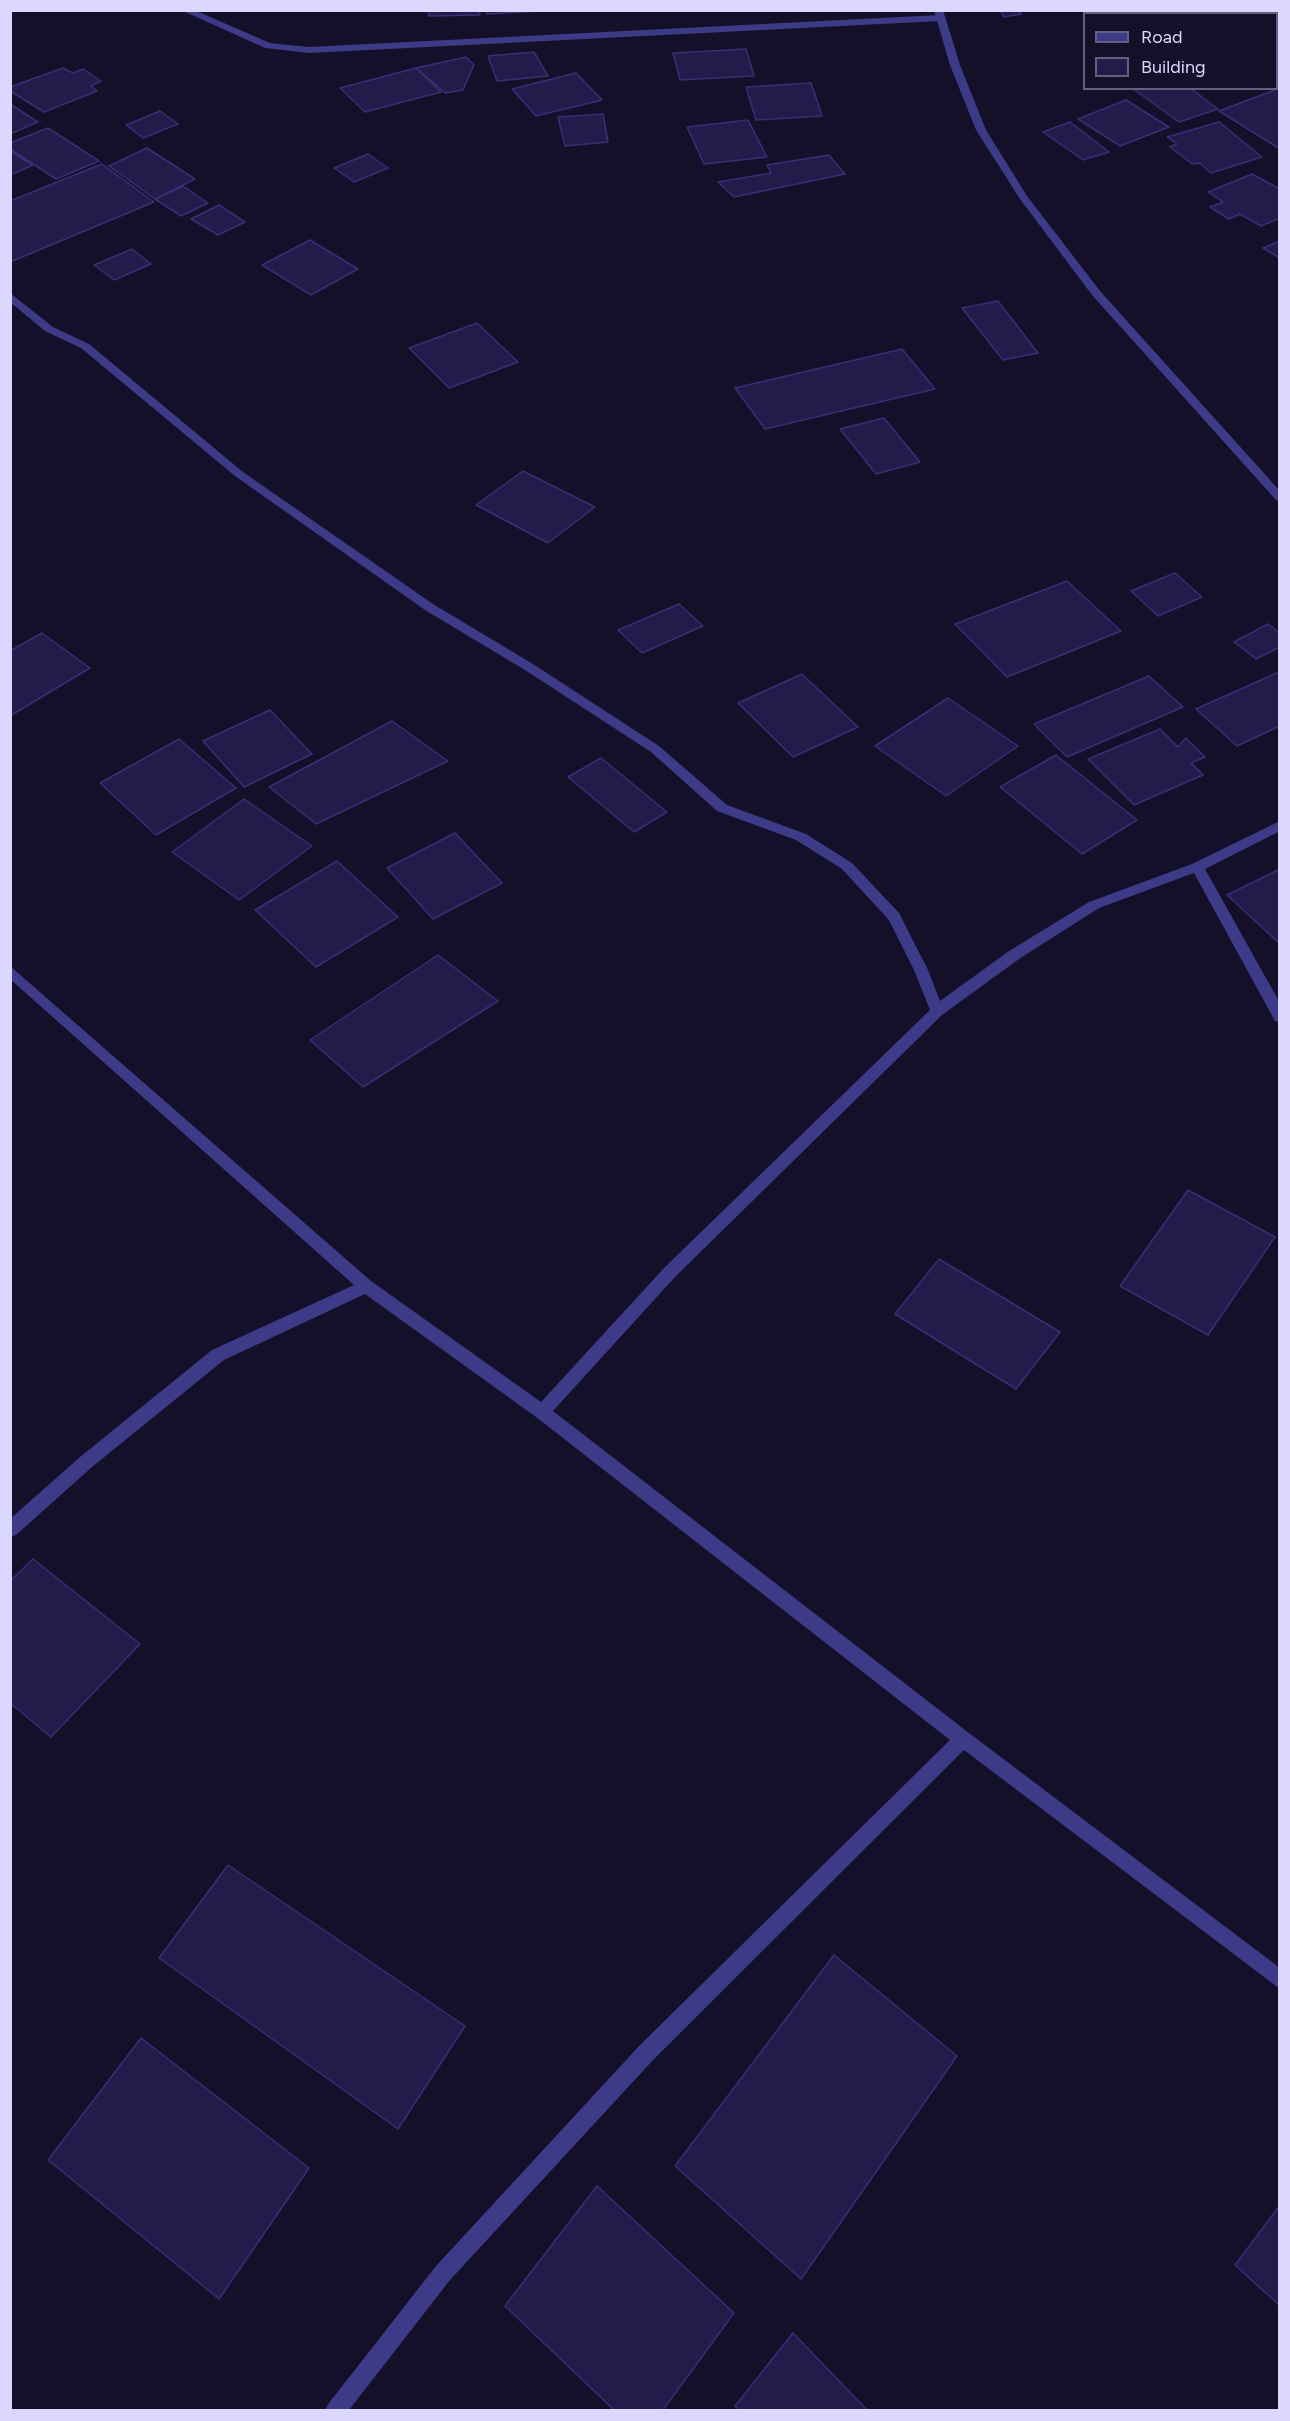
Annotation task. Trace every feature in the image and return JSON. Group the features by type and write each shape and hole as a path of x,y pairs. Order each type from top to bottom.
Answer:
{"street":[{"path":"185,10 268,46 309,50 399,47 939,14 981,130 1023,197 1096,293 1280,498"},
{"path":"10,296 49,328 85,346 239,474 429,607 529,667 655,749 722,808 801,837 847,866 894,917 921,970 936,1011"},
{"path":"542,1412 670,1272 869,1080 936,1011 1014,955 1094,905 1197,867 1280,825"},
{"path":"1197,867 1280,1017"},
{"path":"10,971 366,1286 542,1412 963,1739 1280,1980"},
{"path":"10,1530 86,1462 218,1355 366,1286"},
{"path":"336,2410 442,2273 647,2052 963,1739"}],"building":[{"path":"428,10 479,10 480,15 429,16"},
{"path":"486,10 540,10 540,11 487,14"},
{"path":"1000,10 1019,10 1021,14 1004,17"},
{"path":"746,49 754,76 680,80 673,53"},
{"path":"534,52 548,76 497,81 488,56"},
{"path":"466,57 474,65 463,90 445,93 416,68"},
{"path":"63,68 73,73 83,69 101,81 91,86 97,91 44,112 10,91 10,87"},
{"path":"416,68 441,92 365,112 340,88"},
{"path":"576,73 602,100 536,116 512,89"},
{"path":"811,83 822,116 756,120 746,87"},
{"path":"1280,88 1280,149 1219,111 1278,90"},
{"path":"1135,90 1193,90 1218,109 1179,122"},
{"path":"1126,100 1169,127 1120,146 1078,119"},
{"path":"10,104 38,122 10,134"},
{"path":"160,111 178,124 143,138 126,125"},
{"path":"603,114 608,142 565,146 558,117"},
{"path":"748,120 767,157 704,164 687,127"},
{"path":"1070,122 1109,152 1083,160 1043,132"},
{"path":"1219,122 1262,157 1211,173 1200,163 1192,164 1170,147 1177,144 1167,137"},
{"path":"48,128 99,161 56,179 10,149 10,143"},
{"path":"147,148 195,179 155,199 109,166"},
{"path":"10,151 33,165 10,175"},
{"path":"368,154 388,168 354,182 334,168"},
{"path":"829,155 845,174 734,197 718,182 771,173 767,165"},
{"path":"102,164 154,202 10,262 10,201"},
{"path":"1252,174 1280,189 1280,218 1261,226 1240,214 1229,219 1210,207 1223,202 1208,192"},
{"path":"183,186 208,203 181,216 155,199"},
{"path":"219,205 245,222 218,235 191,219"},
{"path":"310,240 358,269 311,295 262,265"},
{"path":"1280,241 1280,258 1263,248"},
{"path":"132,249 151,264 114,280 94,265"},
{"path":"998,301 1038,353 1003,360 962,308"},
{"path":"477,323 518,362 449,388 409,348"},
{"path":"902,349 935,389 765,429 735,388"},
{"path":"884,418 920,462 876,474 840,429"},
{"path":"523,471 595,507 548,543 476,505"},
{"path":"1175,573 1202,597 1158,616 1131,591"},
{"path":"1067,581 1121,631 1007,677 955,624"},
{"path":"679,604 703,626 642,653 618,630"},
{"path":"1268,624 1280,633 1280,647 1256,659 1234,642"},
{"path":"42,633 90,668 10,716 10,651"},
{"path":"1279,672 1280,726 1237,746 1196,709"},
{"path":"802,674 858,727 793,757 738,703"},
{"path":"1149,676 1183,707 1067,757 1034,724"},
{"path":"948,698 1018,746 946,796 875,746"},
{"path":"270,710 312,754 244,787 203,741"},
{"path":"392,721 448,761 316,824 269,787"},
{"path":"1160,729 1178,747 1186,738 1205,757 1191,763 1203,775 1134,805 1088,759"},
{"path":"179,739 236,788 156,835 100,783"},
{"path":"1056,755 1137,820 1082,854 1000,787"},
{"path":"601,758 667,812 634,832 568,777"},
{"path":"244,799 312,846 239,900 172,852"},
{"path":"455,833 502,883 433,919 387,868"},
{"path":"337,861 398,917 316,967 255,910"},
{"path":"1280,869 1280,944 1227,895"},
{"path":"438,955 498,1001 363,1087 310,1040"},
{"path":"1188,1190 1275,1237 1208,1335 1120,1286"},
{"path":"939,1259 1060,1332 1016,1389 895,1314"},
{"path":"33,1559 140,1644 51,1737 10,1703 10,1581"},
{"path":"228,1865 465,2026 398,2129 159,1958"},
{"path":"834,1955 957,2056 801,2279 675,2166"},
{"path":"141,2038 309,2168 219,2299 48,2160"},
{"path":"597,2186 734,2313 663,2410 614,2410 505,2306"},
{"path":"1280,2205 1280,2306 1235,2265"},
{"path":"793,2333 867,2410 739,2410 735,2406"}]}
